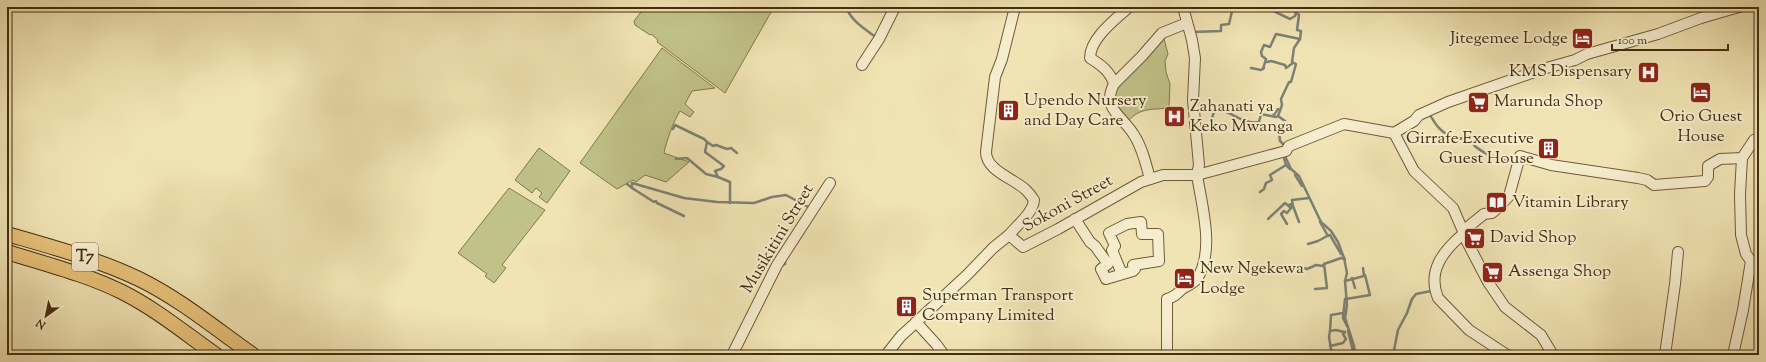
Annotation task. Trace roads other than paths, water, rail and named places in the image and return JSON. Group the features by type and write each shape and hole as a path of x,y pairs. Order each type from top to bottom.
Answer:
{"highway":[{"name":"T7","path":"7,234 98,262 139,279 179,302 253,355"},
{"name":"T7","path":"7,252 101,282 124,293 151,309 216,355"}],"street":[{"path":"862,65 879,39 895,7"},
{"path":"1009,235 1034,205 1034,200 1027,191 1006,177 991,164 986,156 986,152 995,77 1002,59 1015,7"},
{"path":"1114,84 1110,74 1089,56 1104,30 1113,20 1119,18 1130,7"},
{"path":"1166,355 1167,299 1174,298 1182,289 1196,280 1206,259 1207,239 1197,175 1199,165 1193,100 1195,58 1183,7"},
{"path":"1553,355 1541,335 1505,307 1488,282 1463,232 1453,208 1414,171 1394,133 1414,121 1419,116 1448,102 1543,69 1575,60 1587,54 1611,49 1701,18 1739,7"},
{"path":"1151,178 1134,135 1111,106 1109,94 1114,84 1162,33 1187,23"},
{"name":"Sokoni Street","path":"886,355 901,336 993,248 1009,235 1023,246 1137,184 1151,178 1170,175 1197,175 1286,151 1289,146 1344,124 1394,133"},
{"path":"1733,355 1743,310 1751,261 1746,254 1741,235 1740,194 1742,158 1754,140 1759,138"},
{"path":"1507,355 1469,330 1442,303 1435,291 1433,280 1435,270 1453,242 1484,214 1492,213 1509,196 1520,156 1551,165 1638,178 1647,180 1654,185 1705,181 1708,177 1708,166 1720,159 1742,158"},
{"name":"Musikitini Street","path":"732,355 777,265 830,183"},
{"path":"1075,219 1090,242 1095,246 1108,264 1101,268 1106,279 1122,274 1134,270 1133,264 1159,261 1158,234 1142,234 1142,222 1127,224 1109,233 1115,246 1112,250 1122,274"},
{"path":"1664,355 1675,284 1678,252"},
{"path":"916,322 944,355"}],"waterway":[{"path":"846,7 855,21 877,38"},
{"path":"1193,32 1221,31 1221,25 1229,24 1233,7"},
{"path":"1265,7 1290,19 1295,16 1296,13"},
{"path":"1285,146 1280,141 1279,132 1285,129 1285,121 1278,116 1282,105 1281,99 1289,82 1291,82 1296,64 1292,62 1294,48 1300,39 1301,31 1297,30 1299,15 1292,9 1293,7"},
{"path":"1740,11 1759,8"},
{"path":"1263,69 1266,59 1262,56 1261,52 1264,45 1270,47 1276,34 1300,39"},
{"path":"1267,62 1271,61 1285,65 1286,68 1293,63"},
{"path":"1251,68 1261,70 1264,68"},
{"path":"1212,118 1215,109 1253,122 1259,122 1261,114 1276,117 1278,116"},
{"path":"1273,116 1278,109 1280,110"},
{"path":"1430,115 1440,129 1449,135 1452,141 1470,136 1475,146 1485,153 1500,159 1516,161"},
{"path":"673,129 675,125 704,139 707,142 705,152 724,166 715,171 718,177 730,182 730,203"},
{"path":"707,142 713,146 716,145 727,149 731,148 737,153"},
{"path":"1284,154 1291,169 1299,176 1321,222 1331,231 1338,242 1344,258 1347,273 1345,281 1347,305 1345,318 1354,346 1355,355"},
{"path":"676,159 687,158 706,174 718,177"},
{"path":"1284,158 1286,165 1290,169"},
{"path":"1260,192 1264,189 1266,183 1272,180 1270,175 1286,165"},
{"path":"1295,175 1302,186"},
{"path":"627,184 632,188 632,183 684,198 717,202 754,203 772,197 786,195 810,208"},
{"path":"632,188 654,202 656,201 657,203 684,216"},
{"path":"1268,219 1285,203 1291,208 1289,205 1292,204 1293,207 1292,200 1309,198"},
{"path":"1293,206 1299,222"},
{"path":"1287,224 1281,214 1284,211 1287,213 1291,208"},
{"path":"1320,222 1328,236"},
{"path":"1308,244 1329,235"},
{"path":"1330,235 1341,254"},
{"path":"781,266 785,264 785,258"},
{"path":"1301,269 1307,269 1316,265 1323,266 1324,264 1341,258 1345,259"},
{"path":"1315,289 1327,288 1324,264"},
{"path":"1345,281 1364,276 1363,268"},
{"path":"1346,299 1370,295 1365,275"},
{"path":"1352,278 1355,288"},
{"path":"1393,355 1398,330 1407,313 1412,299 1416,294 1431,291"},
{"path":"1345,299 1343,318 1347,326"},
{"path":"1330,331 1331,315 1343,313"},
{"path":"1332,355 1329,337 1330,331 1336,330 1344,332"},
{"path":"1348,331 1354,355"},
{"path":"1330,346 1343,343 1346,339 1343,334 1345,332"}],"place":[{"name":"Jitegemee Lodge","path":"1583,39"},
{"name":"KMS Dispensary","path":"1648,72"},
{"name":"Orio Guest House","path":"1701,93"},
{"name":"Marunda Shop","path":"1479,102"},
{"name":"Upendo Nursery and Day Care","path":"1009,111"},
{"name":"Zahanati ya Keko Mwanga","path":"1175,117"},
{"name":"Girrafe Executive Guest House","path":"1549,149"},
{"name":"Vitamin Library","path":"1496,203"},
{"name":"David Shop","path":"1474,238"},
{"name":"Assenga Shop","path":"1492,272"},
{"name":"New Ngekewa Lodge","path":"1185,279"},
{"name":"Superman Transport Company Limited","path":"906,306"}]}
